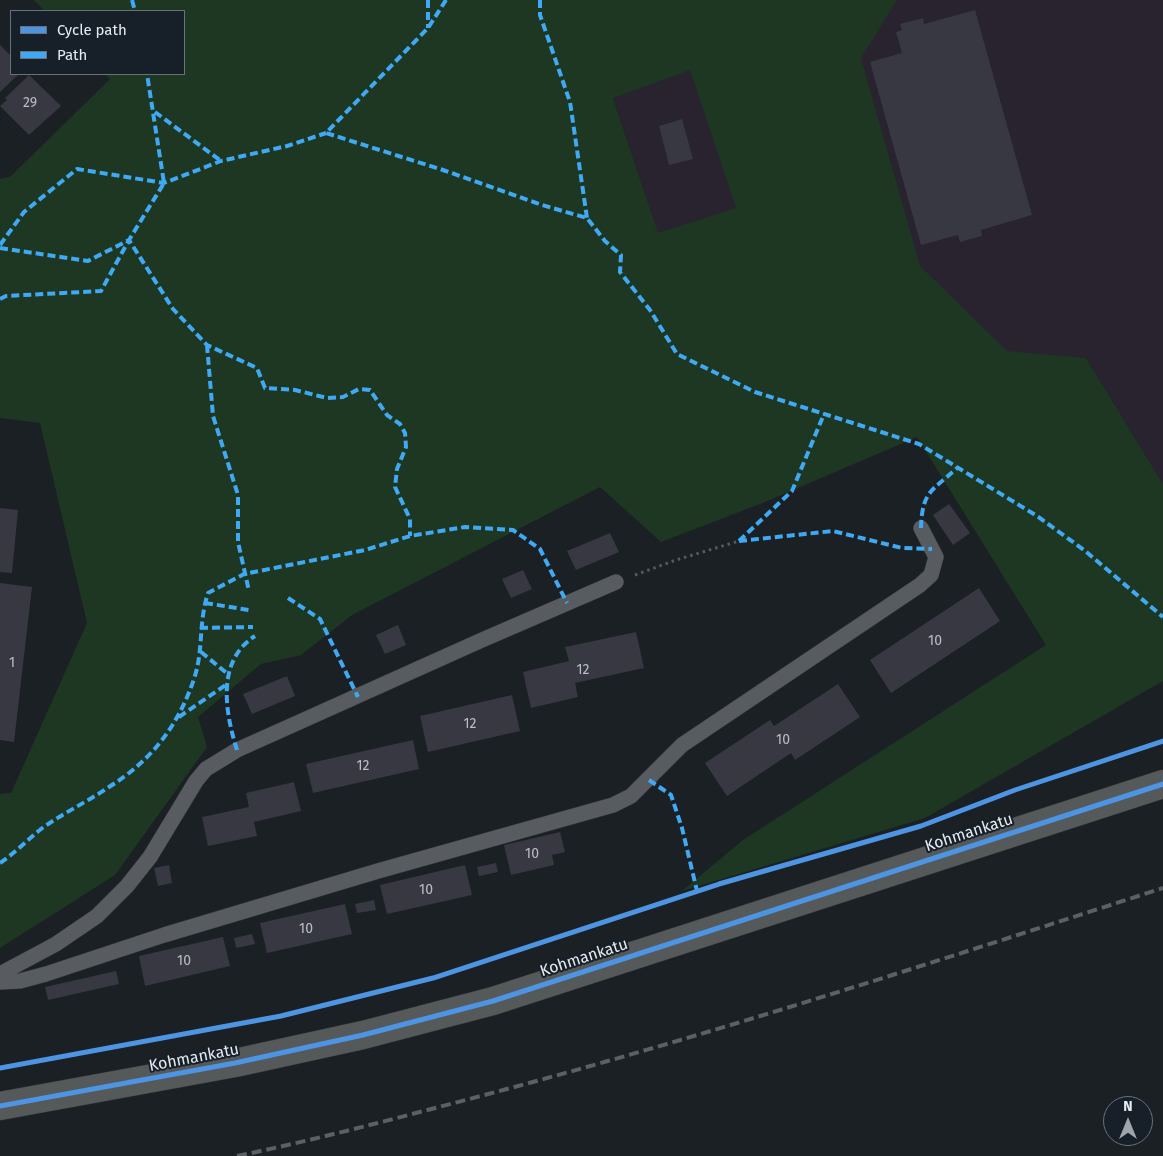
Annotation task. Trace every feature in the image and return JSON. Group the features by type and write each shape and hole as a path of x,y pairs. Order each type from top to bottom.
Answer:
{"street":[{"name":"Kohmankatu","path":"0,1106 235,1063 363,1035 493,1001 1163,784"}],"lane":[{"path":"0,982 20,981 46,974 164,935 387,868 619,802 631,796 682,745 920,586 931,575 936,557 921,528"},
{"path":"0,974 56,944 97,916 127,886 150,857 196,781 215,762 237,750 482,640 616,582"}],"path":[{"path":"616,582 676,560 739,541"}],"shaded area":[{"path":"581,0 1163,0 1163,484 1086,358 699,359"}],"green space":[{"path":"34,0 897,0 861,58 920,266 1007,351 1086,358 1163,484 1163,681 925,818 682,891 743,840 1046,645 917,437 765,502 661,542 600,487 352,615 301,655 261,664 198,717 207,747 115,875 0,948 0,794 11,793 87,623 40,423 0,418 0,179 10,177 110,79 106,75 185,75 185,10 44,10","holes":["690,70 736,208 658,233 613,98"]}],"building":[{"path":"975,10 1032,215 981,230 982,236 960,242 958,235 921,245 870,62 902,53 896,32 902,30 900,24 923,18 924,24"},
{"path":"0,45 10,55 10,75 18,75 0,92"},
{"path":"29,75 61,106 29,135 0,106 7,100 5,98"},
{"path":"682,119 693,159 669,165 659,126"},
{"path":"949,504 970,533 953,545 933,515"},
{"path":"0,508 18,510 12,573 0,572"},
{"path":"610,533 619,552 576,570 567,551"},
{"path":"523,570 532,589 511,598 502,579"},
{"path":"0,583 32,587 14,742 0,740"},
{"path":"979,588 1000,621 891,693 870,660"},
{"path":"398,625 406,645 385,654 376,635"},
{"path":"636,632 644,668 575,683 578,697 531,708 523,672 569,661 565,647"},
{"path":"287,676 295,696 252,714 243,694"},
{"path":"838,684 860,717 795,760 791,753 727,796 705,763 770,720 774,726"},
{"path":"512,695 520,731 428,752 420,716"},
{"path":"413,740 419,769 313,793 306,764"},
{"path":"294,782 301,811 254,822 257,836 208,846 202,817 249,807 246,793"},
{"path":"560,832 565,852 552,855 554,865 511,875 504,845"},
{"path":"496,863 498,872 479,876 477,867"},
{"path":"169,865 172,883 158,886 154,868"},
{"path":"465,865 472,895 387,914 380,885"},
{"path":"374,900 376,910 357,913 355,904"},
{"path":"345,904 352,934 267,953 260,923"},
{"path":"252,934 255,944 236,948 234,938"},
{"path":"223,937 230,966 145,986 139,956"},
{"path":"116,971 119,984 48,1000 45,987"}],"railway":[{"path":"237,1156 373,1124 633,1054 810,1001 1163,888"}],"marked path":[{"path":"132,0 135,10"},
{"path":"428,0 428,28"},
{"path":"446,0 428,28 326,133 443,170 542,205 587,218 605,241 621,255 620,272 650,310 677,354 755,392 919,444 1037,516 1084,550 1163,617"},
{"path":"540,0 540,15 570,102 587,218"},
{"path":"0,248 88,261 129,240 164,183 147,75"},
{"path":"155,112 221,161"},
{"path":"0,245 24,212 77,169 164,183 221,161 287,146 326,133"},
{"path":"0,299 6,296 101,291 129,240 173,309 207,345 257,368 265,388 295,390 327,398 343,397 359,389 370,390 387,415 400,424 405,433 406,447 397,469 395,487 410,519 410,536"},
{"path":"207,345 213,416 238,495 238,542 249,591"},
{"path":"739,541 792,491 824,414"},
{"path":"921,528 926,499 935,487 957,468"},
{"path":"0,863 41,829 124,777 151,753 162,740 180,712 194,679 208,593 244,574 365,550 410,536 465,527 513,530 540,549 567,603"},
{"path":"739,541 833,531 902,548 932,549"},
{"path":"288,598 320,619 358,697"},
{"path":"205,603 249,610"},
{"path":"200,628 253,627"},
{"path":"237,750 227,704 229,673 234,659 255,636"},
{"path":"201,652 229,675"},
{"path":"179,717 227,684"},
{"path":"649,780 671,795 682,828 697,891"}],"cycle path":[{"path":"0,1068 281,1016 433,978 719,884 921,826 1015,790 1163,741"},
{"path":"0,1106 235,1063 363,1035 493,1001 1163,784"}]}
